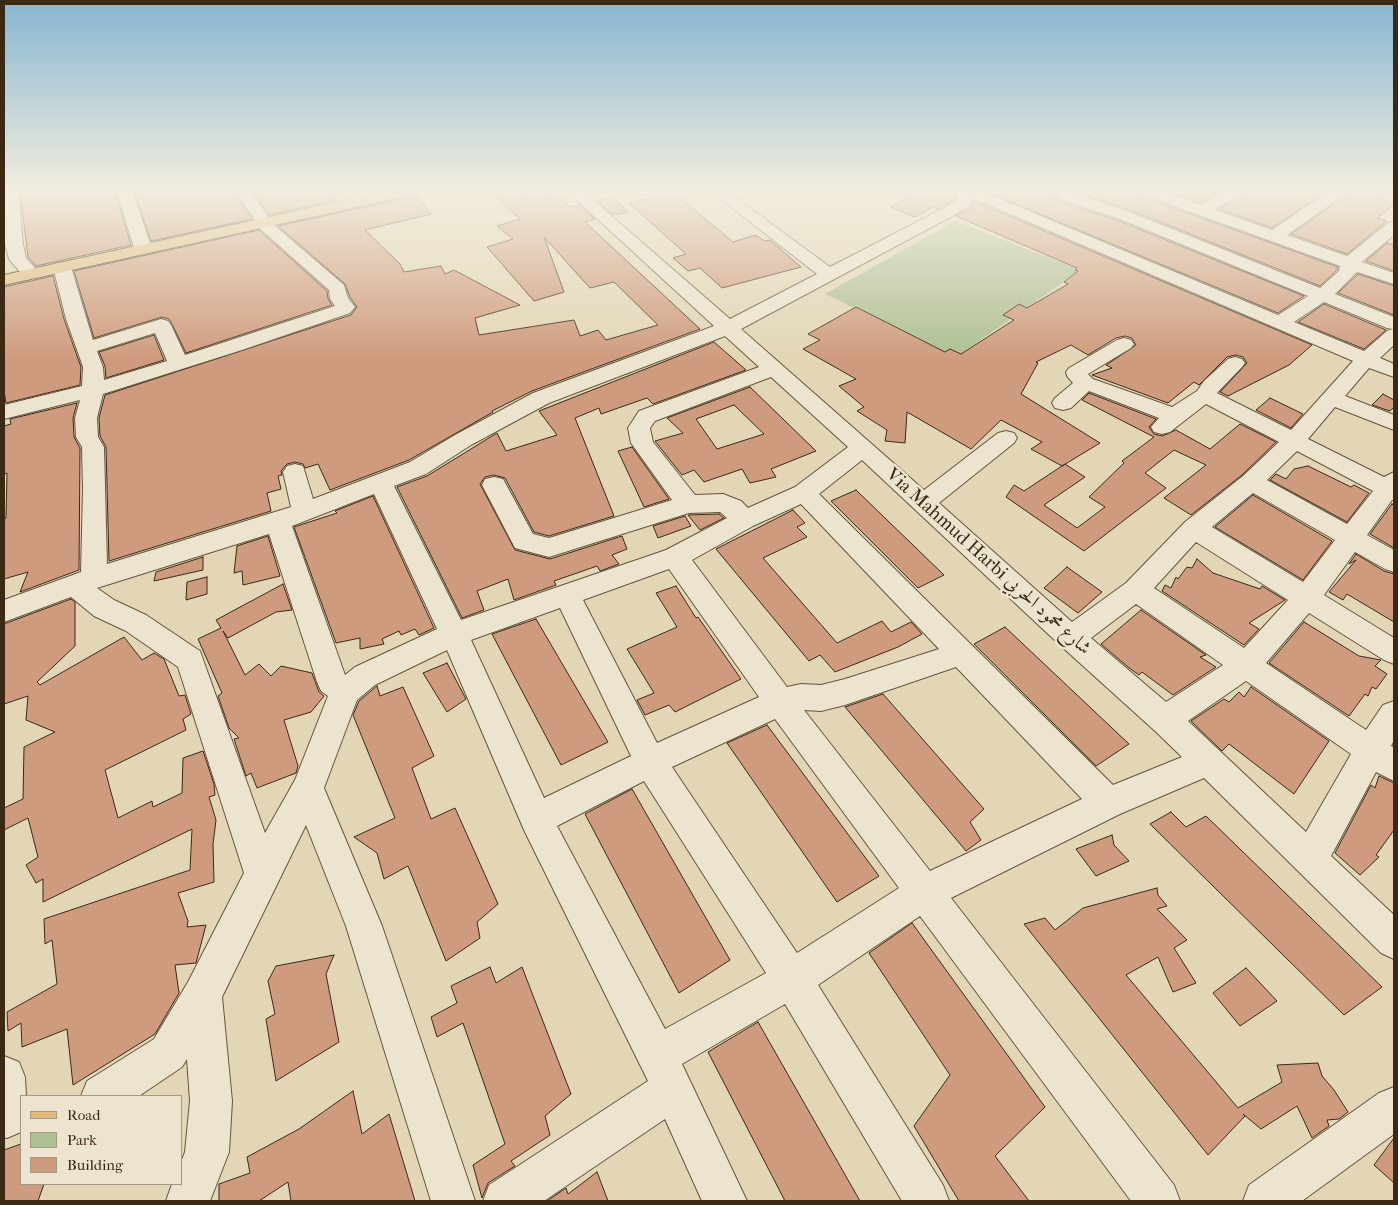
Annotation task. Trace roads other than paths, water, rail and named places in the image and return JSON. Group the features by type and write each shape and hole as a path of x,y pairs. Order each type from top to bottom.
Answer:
{"main road":[{"path":"4,273 126,248"},
{"path":"4,280 62,267 130,248"}],"street":[{"path":"15,248 18,259 26,268"},
{"path":"4,412 93,390 235,346 301,322 322,318 346,307 339,299 338,289 293,248"},
{"name":"Via Mahmud Harbi شارع محمود الحربي","path":"637,248 862,447 1071,638 1165,720 1311,858 1394,940"},
{"path":"794,248 829,274"},
{"path":"7,607 278,522 418,468 463,440 541,398 726,328 878,248"},
{"path":"1104,248 1394,371"},
{"path":"1206,248 1394,324"},
{"path":"1309,248 1394,279"},
{"path":"1279,322 1322,295 1348,273 1349,263 1367,248"},
{"path":"62,267 94,367 93,390 86,418 86,437 93,447 96,489 84,582 104,608 136,623 190,660 262,874"},
{"path":"87,348 161,325 178,363"},
{"path":"1071,638 1136,590 1194,528 1251,482 1294,441 1365,360 1394,335"},
{"path":"1124,344 1076,372 1077,376 1086,383 1168,421 1205,395 1211,385 1235,363"},
{"path":"688,504 642,444 639,428 647,416 773,369"},
{"path":"1063,403 1086,383"},
{"path":"1165,720 1246,665 1307,597 1349,538 1392,487 1294,441 1205,395"},
{"path":"1331,398 1394,423"},
{"path":"923,503 1006,438"},
{"path":"104,1095 168,1053 202,996 262,874 308,788 345,692 365,676 454,634 675,557 744,520 804,492 844,464 862,447"},
{"path":"295,472 304,511"},
{"path":"380,482 454,634 536,819 665,1073 725,1201"},
{"path":"1251,482 1394,562"},
{"path":"494,485 524,541 549,548 688,504 723,503 732,507 744,520"},
{"path":"804,492 1108,803"},
{"path":"278,522 332,682 345,692"},
{"path":"1194,528 1394,652"},
{"path":"675,557 780,702 925,892 1150,1199"},
{"path":"1136,590 1382,758"},
{"path":"568,595 651,764 792,979 927,1201"},
{"path":"536,819 651,764 689,743 780,702 801,698 821,698 845,692 961,654"},
{"path":"1311,858 1382,758 1394,714"},
{"path":"505,1201 665,1073 792,979 925,892 1108,803 1209,761"},
{"path":"308,788 364,926 454,1201"},
{"path":"188,1201 207,1152 211,1101 202,996"},
{"path":"1265,1201 1394,1110"}]}
